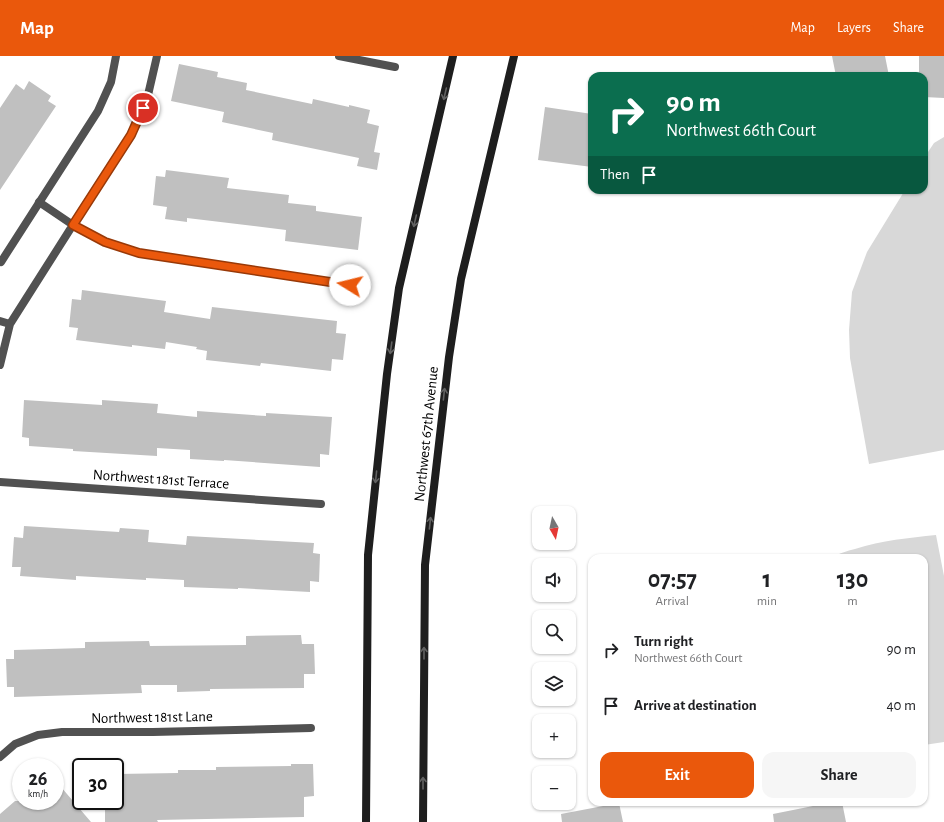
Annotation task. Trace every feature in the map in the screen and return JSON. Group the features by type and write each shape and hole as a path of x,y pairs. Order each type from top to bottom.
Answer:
{"main road":[{"path":"366,822 368,555 387,374 399,288 453,56"},
{"name":"Northwest 67th Avenue","path":"423,822 425,565 449,357 461,279 514,56"}],"street":[{"path":"1,262 98,111 110,82 116,56"},
{"path":"0,365 10,324 131,135 148,95 157,56"},
{"path":"339,56 395,67"},
{"path":"39,202 73,225 105,242 139,253 350,285"},
{"path":"0,321 10,324"},
{"name":"Northwest 181st Terrace","path":"0,482 321,504"},
{"name":"Northwest 181st Lane","path":"0,756 15,744 38,735 62,732 153,732 311,728"}],"shaded area":[{"path":"944,137 944,450 869,464 850,358 849,330 852,292 867,252 903,194 928,194 928,152 934,143"},
{"path":"936,535 944,576 944,742 928,744 928,554 839,554 875,543"}],"building":[{"path":"832,56 885,56 888,72 835,72"},
{"path":"919,56 944,56 944,98 928,97 928,72 919,72"},
{"path":"179,64 218,72 217,77 247,83 246,90 312,104 313,99 370,110 367,123 379,126 374,152 380,153 377,170 357,166 359,158 272,140 273,133 222,122 224,112 171,101"},
{"path":"29,81 51,96 48,101 56,106 0,190 0,108 16,84 24,90"},
{"path":"545,107 588,113 588,166 538,160"},
{"path":"166,170 229,178 227,188 289,195 288,203 316,206 316,211 362,217 358,250 285,241 286,230 187,218 187,222 165,219 167,207 153,205 156,176 165,177"},
{"path":"82,290 166,301 164,312 210,319 212,307 337,321 336,333 346,334 343,360 332,359 331,371 261,363 260,366 206,360 207,351 196,349 197,347 166,342 165,349 132,345 132,347 76,340 78,328 69,327 72,299 81,300"},
{"path":"24,400 102,405 102,400 158,404 157,413 197,417 197,411 266,416 266,413 332,417 329,455 320,454 320,467 190,459 190,450 157,448 157,456 73,451 73,449 29,446 29,438 22,437"},
{"path":"24,526 119,532 120,528 149,530 148,542 186,545 187,536 314,543 313,553 320,554 319,582 310,581 310,592 184,587 184,580 146,578 146,580 76,576 76,580 20,576 21,567 12,567 14,537 23,538"},
{"path":"301,635 302,644 314,644 315,674 304,674 304,688 210,689 210,691 177,692 177,685 141,685 142,693 14,697 14,687 7,687 6,659 14,659 14,650 85,648 85,642 149,641 150,646 246,645 246,636"},
{"path":"291,764 313,764 314,796 304,797 304,817 157,820 158,822 105,822 105,810 124,810 124,774 178,773 178,770 216,770 216,767 291,766"},
{"path":"64,790 72,800 72,810 81,810 91,822 0,822 0,814 12,804 12,810 64,810"},
{"path":"603,806 620,806 623,822 562,822 561,814"},
{"path":"813,806 843,806 846,822 774,822 773,814"}],"route":[{"path":"143,108 131,135 73,225 105,242 139,253 350,285"}]}
